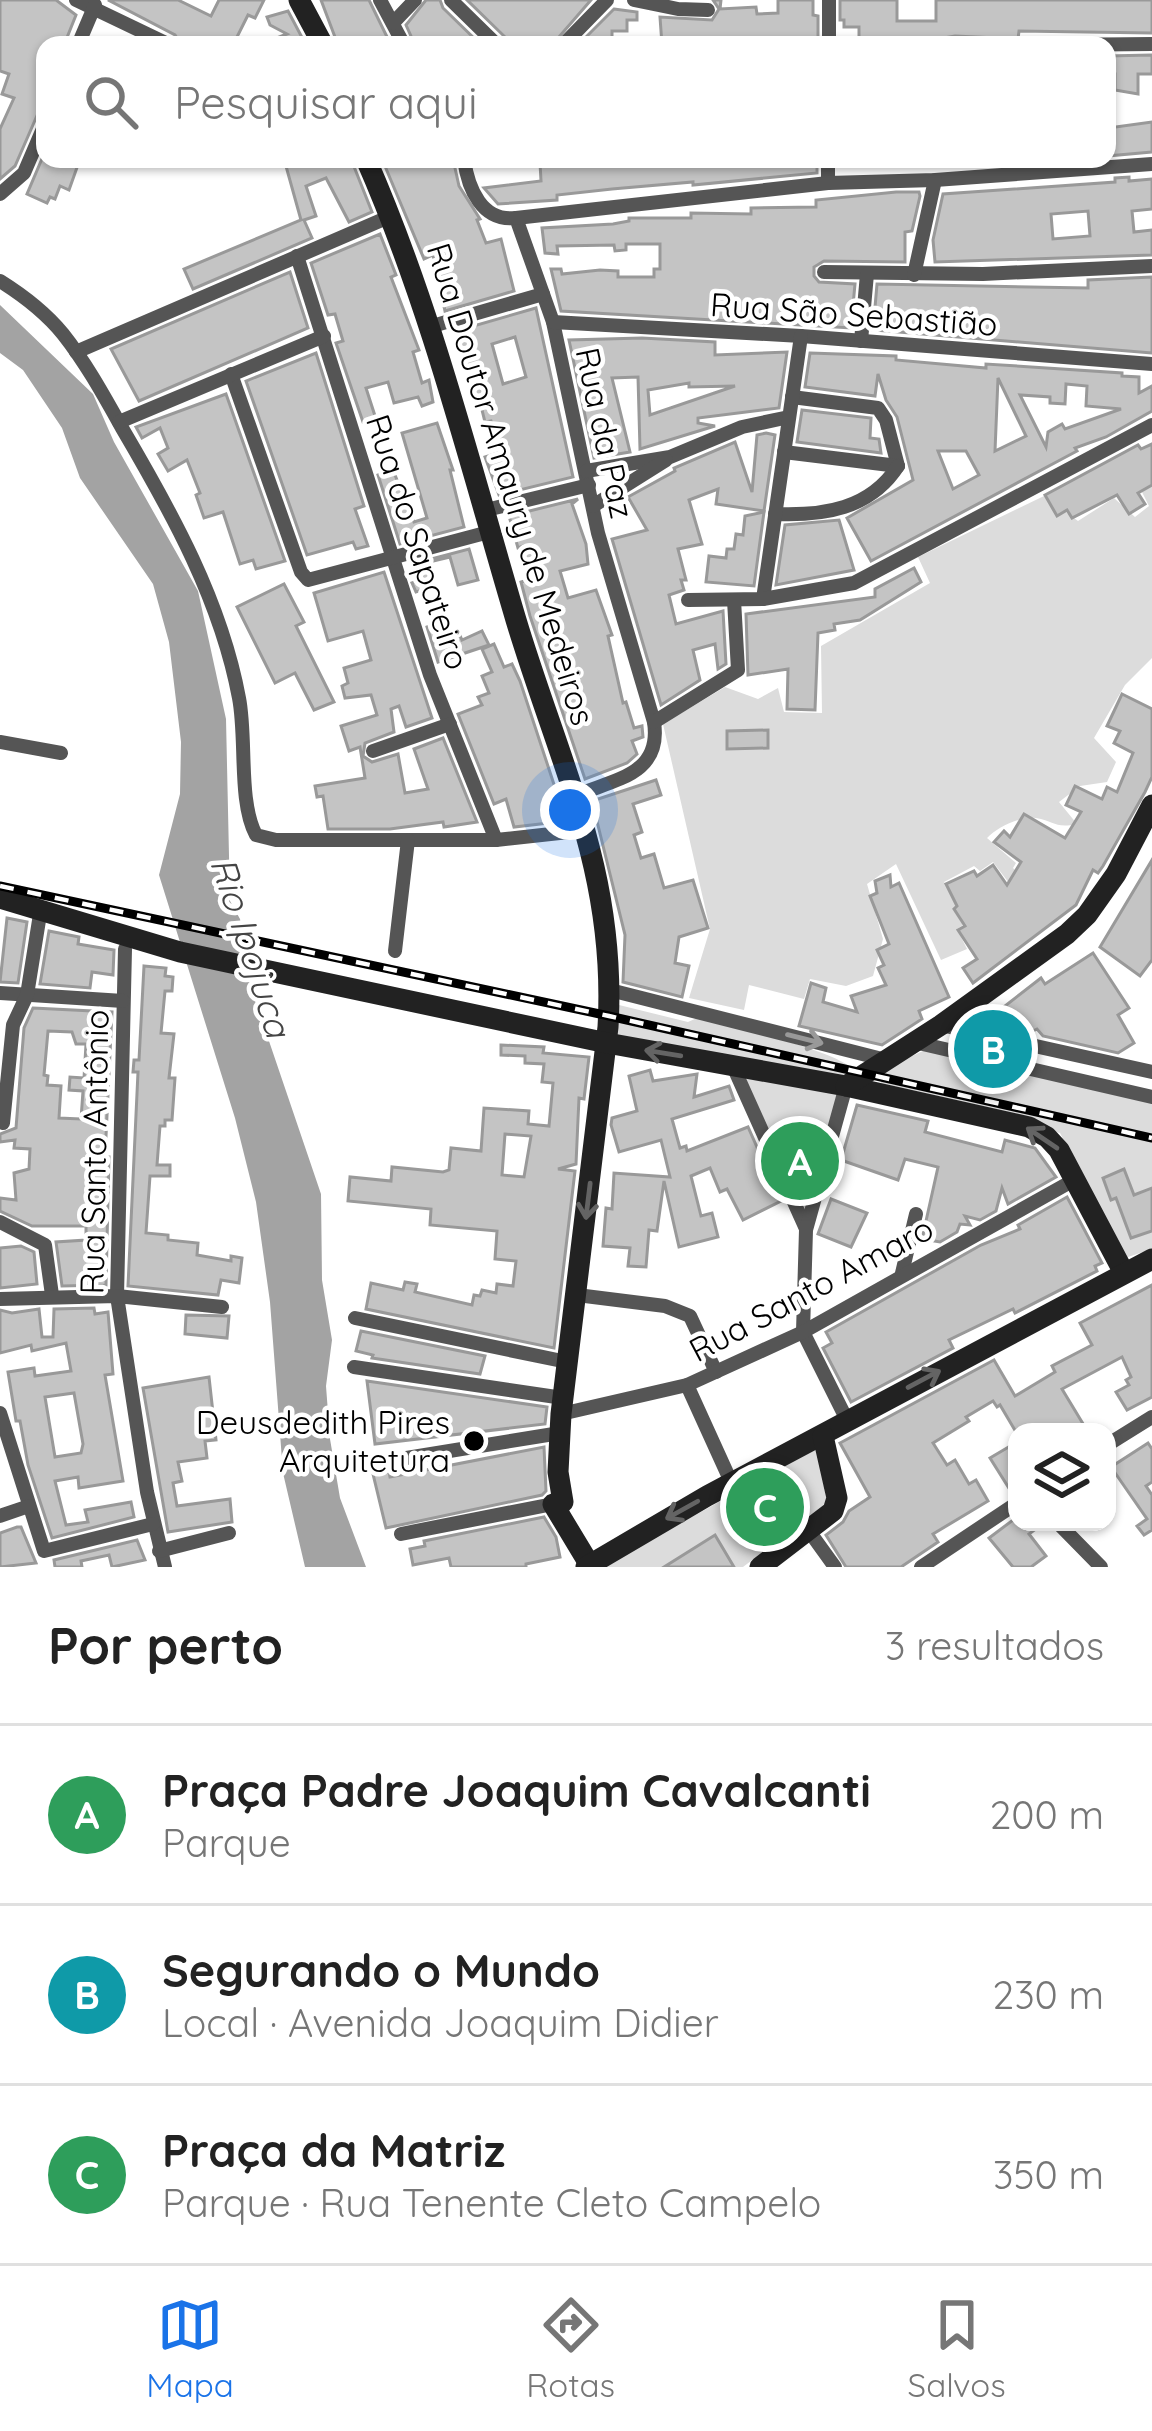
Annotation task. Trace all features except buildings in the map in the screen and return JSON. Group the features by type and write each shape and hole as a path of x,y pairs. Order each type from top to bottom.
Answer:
{"main road":[{"path":"298,0 318,36"},
{"name":"Rua Doutor Amaury de Medeiros","path":"370,168 429,327 521,637 577,795 601,892 610,990 607,1043 561,1415 558,1472 563,1502 554,1504"},
{"path":"846,1086 941,1024 1087,915 1116,874 1152,805"},
{"path":"0,898 237,965 607,1043 846,1086 1040,1132 1059,1150 1123,1271"},
{"path":"554,1504 589,1566 1152,1258"},
{"path":"764,1566 836,1504 823,1436"}],"street":[{"path":"76,0 95,4 154,36"},
{"path":"380,0 400,36"},
{"path":"393,23 415,0"},
{"path":"451,0 487,36"},
{"path":"634,0 708,10"},
{"path":"829,0 829,36"},
{"path":"571,36 604,1"},
{"path":"82,36 95,4"},
{"path":"1116,44 1152,44"},
{"path":"0,194 24,173 36,145"},
{"path":"1116,167 1152,164"},
{"path":"466,168 486,212 498,219 828,183 1098,168"},
{"path":"828,168 828,183"},
{"path":"914,275 935,180"},
{"path":"76,352 391,216"},
{"name":"Rua da Paz","path":"516,218 553,322 593,506 655,722 656,748 650,761 577,795"},
{"name":"Rua do Sapateiro","path":"297,256 430,675 496,840"},
{"path":"824,272 914,275 1152,266"},
{"path":"860,341 867,274"},
{"path":"0,280 29,299 76,352 191,554 228,648 244,728 252,828 264,838 298,840 496,840 587,830"},
{"path":"429,327 543,294"},
{"name":"Rua São Sebastião","path":"553,322 1152,364"},
{"path":"119,422 324,336"},
{"path":"763,599 801,336"},
{"path":"230,374 301,572 311,581 395,559 587,478 670,457 742,427 789,417"},
{"path":"792,397 872,405 883,412 898,466"},
{"path":"688,601 763,599 866,578 1152,425"},
{"path":"784,452 898,466"},
{"path":"593,506 670,457"},
{"path":"775,514 842,510 865,499 898,466"},
{"path":"655,722 738,670 734,600"},
{"path":"373,751 450,724"},
{"path":"0,742 61,753"},
{"path":"395,951 408,840"},
{"path":"4,1123 3,1074 15,1016 27,995 41,908"},
{"name":"Rua Santo Antônio","path":"124,949 117,1296 153,1523 165,1567"},
{"path":"610,990 886,1060"},
{"path":"0,994 123,1001"},
{"path":"941,1024 1152,1072"},
{"path":"914,1042 1152,1096"},
{"path":"1070,1079 1075,1056"},
{"path":"733,1064 806,1230"},
{"path":"846,1086 806,1230 803,1332 848,1422"},
{"name":"Rua Santo Amaro","path":"388,1461 687,1385 803,1332 1074,1180"},
{"path":"902,1273 916,1214"},
{"path":"0,1222 45,1245 52,1295"},
{"path":"577,1295 665,1306 690,1316 716,1372"},
{"path":"0,1299 117,1296 222,1307"},
{"path":"355,1318 567,1362"},
{"path":"354,1367 561,1415"},
{"path":"687,1385 732,1484"},
{"path":"0,1414 44,1551 153,1523"},
{"path":"1116,1439 1152,1417"},
{"path":"401,1534 554,1504"},
{"path":"0,1516 29,1506"},
{"path":"921,1567 944,1561 1008,1510"},
{"path":"809,1531 835,1567"},
{"path":"1066,1531 1101,1567"},
{"path":"159,1551 229,1533"}],"shaded area":[{"name":"Rio Ipojuca","path":"0,305 93,394 114,442 198,591 226,719 230,901 240,919 253,994 321,1194 322,1280 332,1340 326,1386 330,1439 340,1498 366,1567 305,1567 283,1473 270,1302 256,1202 235,1118 159,875 180,794 181,742 169,642 153,584 80,478 62,428 23,370 0,353"},
{"path":"1152,486 1152,658 1125,685 1094,738 1116,762 1107,782 1080,786 1059,802 1077,824 1023,819 987,838 1016,863 1013,868 1020,875 1009,883 993,862 944,882 957,905 953,909 963,925 957,929 967,949 941,960 896,864 867,884 883,939 873,976 846,986 810,979 804,999 749,985 744,1010 689,998 710,929 663,724 725,687 758,699 778,688 784,712 822,713 821,646 930,583 918,557 1044,496 1078,521 1114,498 1135,517 1149,506 1142,492"},
{"path":"619,1005 780,1039 826,1054 854,1070 850,1077 616,1038"},
{"path":"925,1050 1152,1101 1152,1249 1125,1258 1060,1133 886,1091 882,1070"},
{"path":"743,1075 838,1093 805,1213"},
{"path":"817,1448 827,1503 743,1567 601,1567"}],"railway":[{"path":"0,886 1152,1138"}],"place":[{"name":"Segurando o Mundo","path":"993,1049"},
{"name":"Praça Padre Joaquim Cavalcanti","path":"800,1161"},
{"name":"Deusdedith Pires Arquitetura","path":"474,1441"},
{"name":"Praça da Matriz","path":"765,1507"}]}
